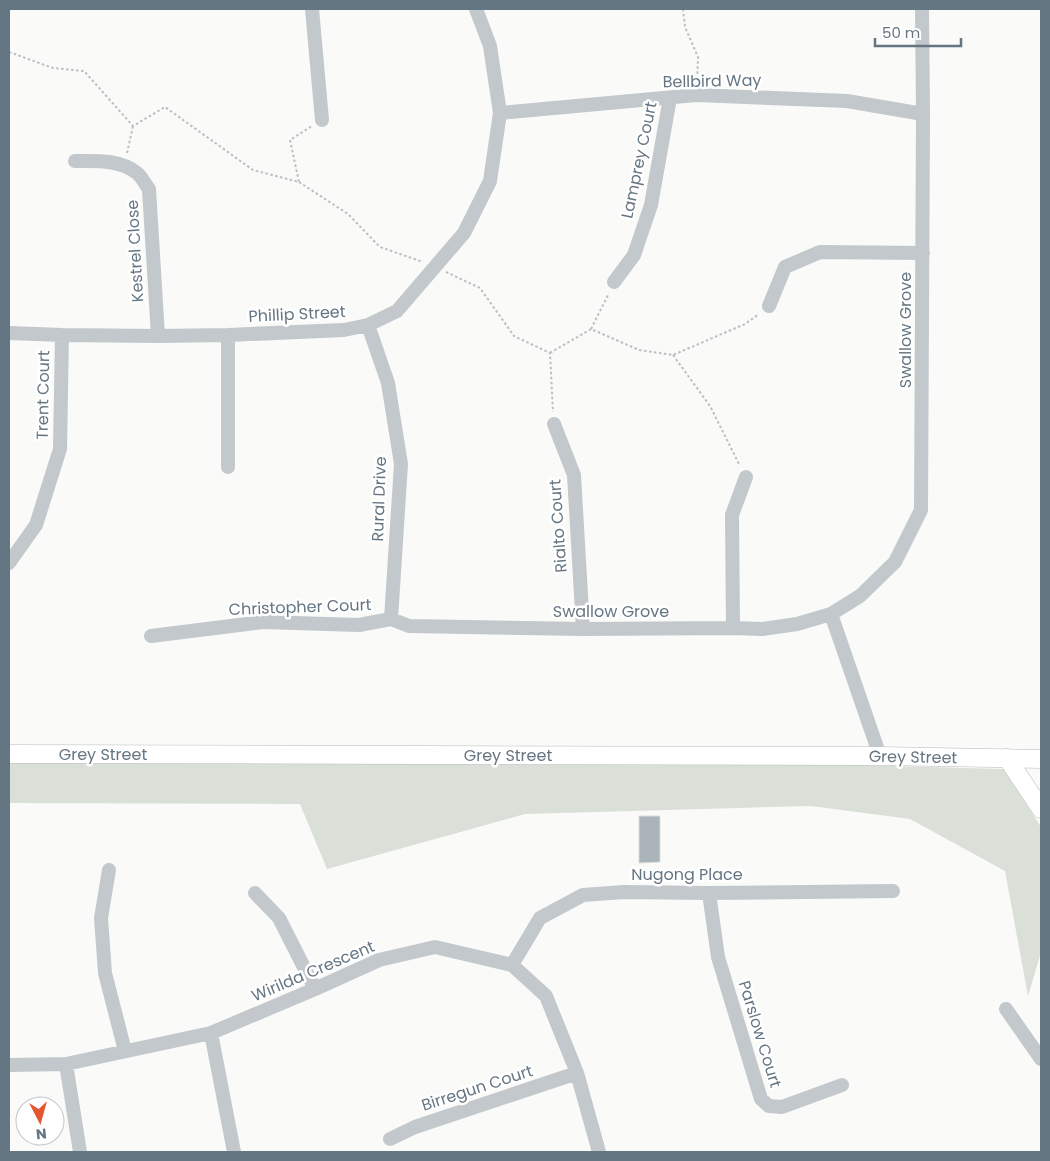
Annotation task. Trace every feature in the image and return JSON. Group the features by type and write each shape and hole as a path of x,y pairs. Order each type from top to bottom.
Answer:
{"main road":[{"name":"Grey Street","path":"9,754 880,756 1041,759"},
{"path":"1007,758 1041,809"}],"street":[{"path":"312,9 322,120"},
{"name":"Phillip Street","path":"9,334 158,336 344,330 368,325 397,311 464,233 490,181 500,113 490,46 476,9"},
{"name":"Swallow Grove","path":"391,619 410,626 582,629 762,629 797,624 831,614 860,596 895,562 921,510 922,9"},
{"name":"Bellbird Way","path":"500,113 696,95 847,101 923,114"},
{"name":"Lamprey Court","path":"614,282 634,255 651,205 670,98"},
{"name":"Kestrel Close","path":"75,161 103,161 124,166 138,174 149,189 158,336"},
{"path":"769,306 784,267 820,252 923,253"},
{"name":"Rural Drive","path":"368,325 388,383 401,464 391,619"},
{"name":"Trent Court","path":"9,563 36,525 60,449 62,335"},
{"path":"228,335 228,467"},
{"name":"Rialto Court","path":"554,424 574,475 582,629"},
{"path":"733,628 732,515 746,477"},
{"path":"831,614 880,756"},
{"name":"Christopher Court","path":"151,636 263,622 359,625 391,619"},
{"path":"109,870 101,918 105,973 125,1051"},
{"name":"Nugong Place","path":"512,965 540,918 583,895 624,892 893,891"},
{"name":"Parslow Court","path":"710,892 718,957 761,1099 769,1106 782,1108 842,1085"},
{"path":"255,893 279,918 315,989"},
{"name":"Wirilda Crescent","path":"9,1065 66,1064 211,1033 379,960 435,947 512,965 546,996 577,1073 599,1152"},
{"path":"1006,1009 1041,1059"},
{"path":"211,1033 234,1152"},
{"path":"66,1064 80,1152"},
{"name":"Birregun Court","path":"390,1139 414,1126 577,1073"}],"path":[{"path":"683,9 685,27 698,57 696,95"},
{"path":"9,52 53,68 84,71 133,126"},
{"path":"124,166 133,126 165,107 253,170 299,182 348,214 380,247 435,267 480,288 514,336 550,353"},
{"path":"299,182 290,140 322,120"},
{"path":"550,353 591,329 614,282"},
{"path":"591,329 639,350 673,355 745,324 769,306"},
{"path":"550,353 554,424"},
{"path":"673,355 710,406 746,477"}],"shaded area":[{"path":"9,759 704,761 1003,769 1041,827 1041,952 1028,996 1005,871 910,819 811,806 525,814 327,869 300,804 9,803"}],"building":[{"path":"639,816 660,816 660,862 639,863"}]}
